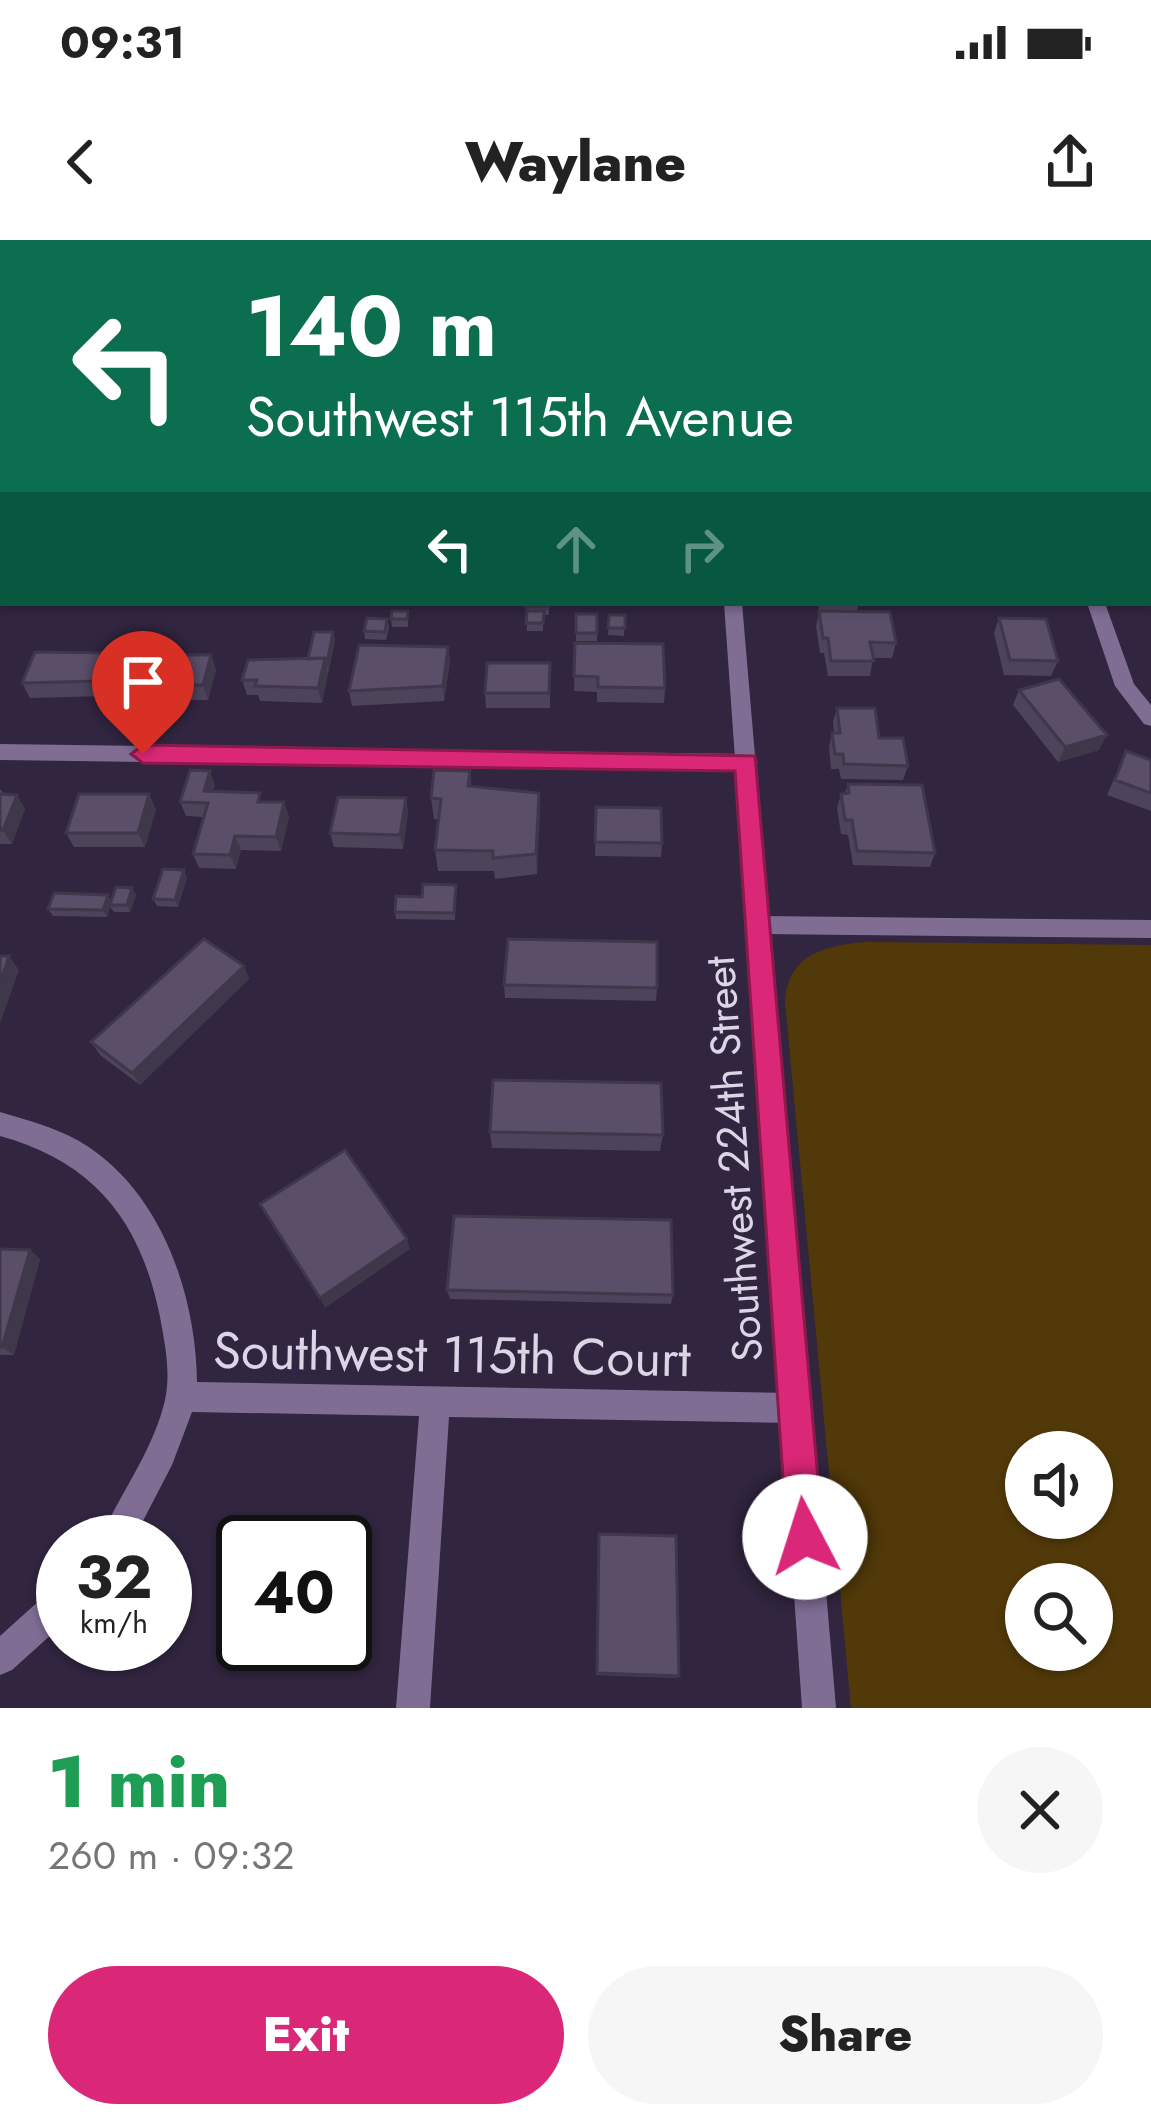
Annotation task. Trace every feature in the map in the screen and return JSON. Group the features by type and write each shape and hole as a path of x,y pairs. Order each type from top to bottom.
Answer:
{"street":[{"name":"Southwest 224th Street","path":"733,606 819,1708"},
{"path":"1097,606 1125,686 1151,719"},
{"path":"0,752 746,762"},
{"path":"758,926 1151,929"},
{"name":"Southwest 115th Court","path":"0,1124 77,1155 112,1182 142,1218 172,1294 181,1397 794,1408"},
{"path":"129,1515 181,1397"},
{"path":"412,1708 435,1399"},
{"path":"0,1658 36,1626"}],"shaded area":[{"path":"865,942 1151,945 1151,1708 851,1708 785,1002 793,973 822,950"}],"building":[{"path":"392,611 408,611 407,619 391,619"},
{"path":"527,611 544,611 543,623 526,623"},
{"path":"819,611 890,612 896,643 870,642 874,661 831,661"},
{"path":"576,614 597,614 597,633 576,633"},
{"path":"609,615 625,615 625,628 608,628"},
{"path":"367,618 387,619 385,632 364,631"},
{"path":"999,618 1046,619 1058,661 1010,660"},
{"path":"314,632 333,632 327,663 325,658 308,659"},
{"path":"575,643 663,644 665,688 598,687 598,677 574,676"},
{"path":"359,645 448,647 443,686 349,691"},
{"path":"35,652 108,653 98,681 22,683"},
{"path":"151,655 211,655 203,685 141,685"},
{"path":"325,658 318,688 255,686 257,680 242,680 248,660"},
{"path":"487,663 550,663 549,693 485,693"},
{"path":"1059,679 1107,735 1065,747 1019,690"},
{"path":"837,708 875,708 879,738 903,738 908,766 844,764 843,754 835,754 832,733 840,733"},
{"path":"1126,751 1151,760 1151,793 1115,780"},
{"path":"190,770 210,771 204,791 260,793 258,802 284,802 276,837 235,836 230,855 193,854 208,803 180,802"},
{"path":"434,770 470,771 468,786 539,793 536,854 493,858 493,851 435,850 441,799 431,798"},
{"path":"848,784 922,785 935,853 857,851 841,794 849,793"},
{"path":"0,794 17,795 3,830 0,830"},
{"path":"79,794 149,794 138,833 66,833"},
{"path":"338,797 406,798 400,835 330,833"},
{"path":"596,807 661,808 662,843 595,842"},
{"path":"163,869 184,870 175,900 153,899"},
{"path":"423,884 456,885 454,913 395,912 396,896 422,897"},
{"path":"116,887 132,888 127,905 110,905"},
{"path":"54,893 108,895 103,910 48,909"},
{"path":"204,939 244,966 132,1073 91,1042"},
{"path":"508,939 657,942 657,988 504,985"},
{"path":"0,956 9,956 0,983"},
{"path":"493,1080 661,1083 663,1135 490,1132"},
{"path":"345,1150 407,1239 320,1298 260,1204"},
{"path":"454,1216 671,1220 673,1295 447,1290"},
{"path":"0,1249 30,1250 2,1347 0,1347"},
{"path":"599,1534 676,1536 679,1676 597,1673"}],"route":[{"path":"143,754 746,762 805,1537"}]}
